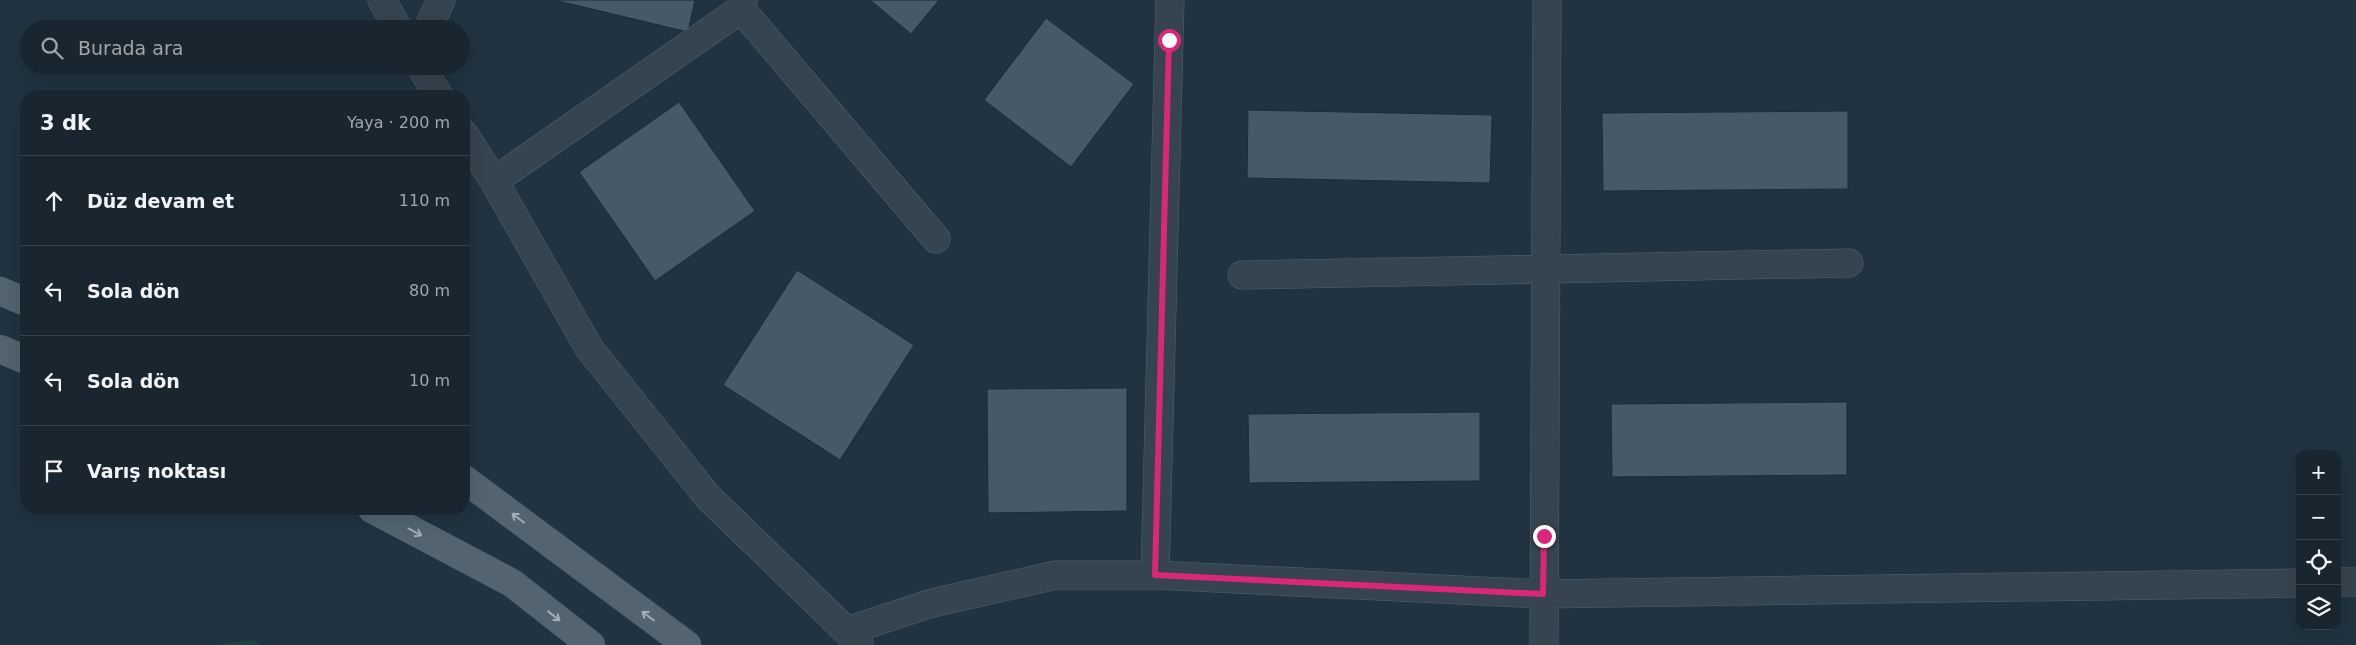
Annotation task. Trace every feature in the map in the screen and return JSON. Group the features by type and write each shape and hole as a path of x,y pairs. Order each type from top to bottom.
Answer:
{"main road":[{"path":"0,291 20,299"},
{"path":"0,349 20,357"},
{"path":"470,483 686,645"},
{"path":"383,515 512,583 591,645"}],"street":[{"path":"382,0 393,20"},
{"path":"432,20 441,0"},
{"path":"1155,575 1170,0"},
{"path":"1538,0 1562,0"},
{"path":"1544,645 1547,0"},
{"path":"494,182 742,5 936,239"},
{"path":"426,75 435,90"},
{"path":"470,144 595,355 708,497 854,638 932,603 1056,575 1155,575 1543,594 2296,583"},
{"path":"1242,275 1849,263"},
{"path":"2341,582 2356,582"}],"green space":[{"path":"254,640 261,645 209,645"}],"building":[{"path":"554,0 695,0 688,32"},
{"path":"870,0 939,0 911,34"},
{"path":"1046,18 1134,84 1071,167 984,100"},
{"path":"679,102 755,211 655,281 579,172"},
{"path":"1248,110 1492,115 1490,183 1247,178"},
{"path":"1848,111 1848,189 1603,191 1602,113"},
{"path":"797,270 914,345 840,460 723,385"},
{"path":"1127,388 1127,511 988,513 987,389"},
{"path":"1847,402 1847,475 1612,477 1611,404"},
{"path":"1480,412 1480,481 1249,483 1248,414"}],"route":[{"path":"1169,40 1155,575 1543,594 1544,536"}]}
